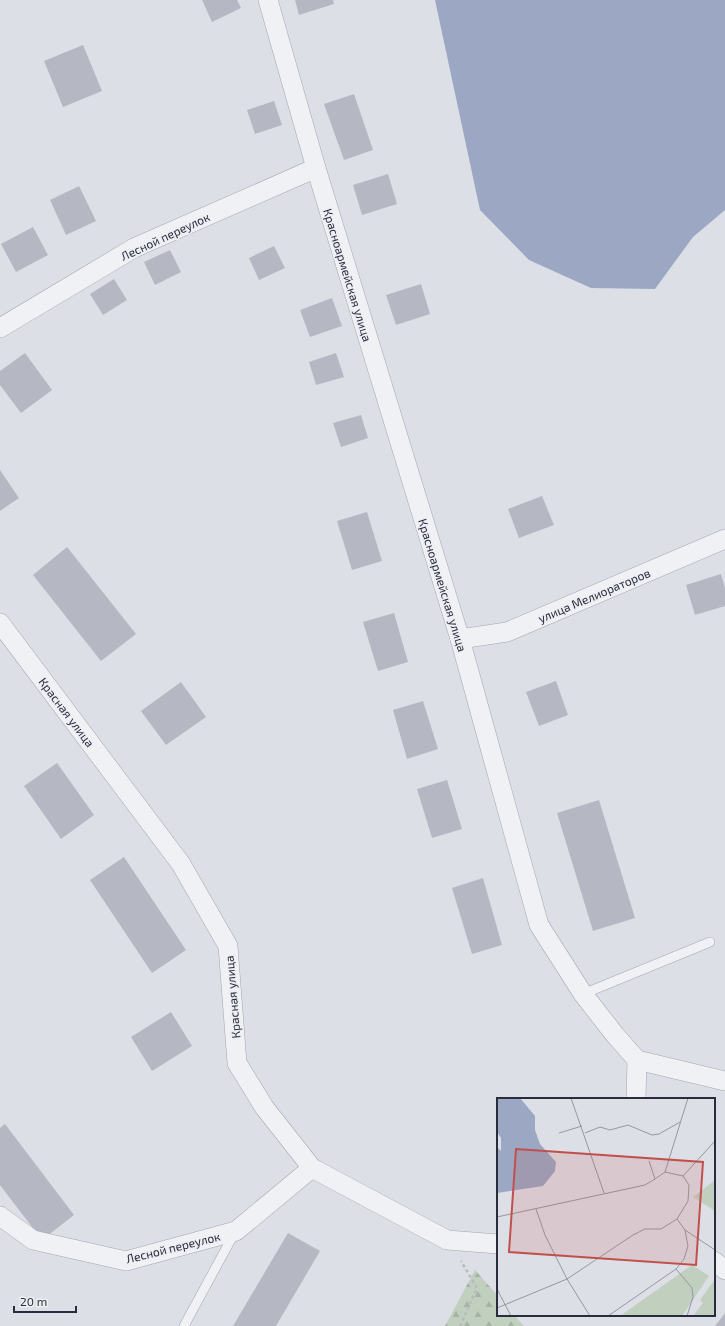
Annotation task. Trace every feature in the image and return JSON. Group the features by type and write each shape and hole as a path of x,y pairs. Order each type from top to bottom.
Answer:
{"street":[{"name":"Красноармейская улица","path":"268,0 316,168 460,639 539,925 583,994 637,1060"},
{"name":"Лесной переулок","path":"0,328 134,248 316,168"},
{"name":"улица Мелиораторов","path":"460,639 507,632 725,539"},
{"name":"Красная улица","path":"0,623 181,864 216,925 228,946 237,1063 264,1107 312,1168 447,1240 497,1244"},
{"path":"636,1098 637,1060 725,1080"},
{"path":"236,1231 312,1168"},
{"name":"Лесной переулок","path":"0,1216 34,1240 126,1261 236,1231"},
{"path":"715,1262 725,1270"}],"lane":[{"path":"583,994 710,942"},
{"path":"184,1326 236,1231"}],"path":[{"path":"447,1240 478,1288 460,1326"}],"green space":[{"path":"475,1270 497,1295 497,1316 515,1316 524,1326 445,1326"}],"water":[{"path":"435,0 725,0 725,210 693,237 655,289 591,288 529,260 480,210"}],"building":[{"path":"202,0 237,0 241,8 212,22"},
{"path":"295,0 333,0 334,4 299,15"},
{"path":"83,45 102,91 63,107 44,61"},
{"path":"354,94 373,150 344,160 324,104"},
{"path":"274,101 282,125 255,134 247,110"},
{"path":"388,174 397,204 362,215 353,185"},
{"path":"79,186 96,221 66,235 50,200"},
{"path":"33,227 48,255 16,272 1,244"},
{"path":"274,246 285,268 259,280 249,258"},
{"path":"170,250 181,272 155,285 144,262"},
{"path":"114,279 127,300 103,315 90,294"},
{"path":"421,284 430,314 396,325 386,295"},
{"path":"332,298 342,326 310,337 300,310"},
{"path":"25,353 52,390 21,413 0,385 0,371"},
{"path":"336,353 344,377 316,385 309,362"},
{"path":"361,415 368,438 341,447 333,423"},
{"path":"0,470 19,498 0,511"},
{"path":"542,496 554,525 519,538 508,509"},
{"path":"367,512 382,561 352,570 337,521"},
{"path":"67,547 136,634 101,661 33,575"},
{"path":"721,574 725,588 725,606 695,615 686,585"},
{"path":"394,613 408,662 378,671 363,622"},
{"path":"556,681 568,715 539,726 526,692"},
{"path":"181,682 206,717 166,745 141,711"},
{"path":"423,701 438,749 407,759 393,710"},
{"path":"57,763 94,815 61,839 24,786"},
{"path":"447,780 462,829 432,838 417,789"},
{"path":"599,800 635,918 593,931 557,813"},
{"path":"124,857 186,950 152,973 90,880"},
{"path":"483,878 502,945 472,954 452,888"},
{"path":"171,1012 192,1046 152,1071 131,1037"},
{"path":"5,1124 74,1215 42,1240 0,1185 0,1128"},
{"path":"288,1233 320,1251 276,1326 233,1326"},
{"path":"725,1313 725,1326 715,1326"}]}
